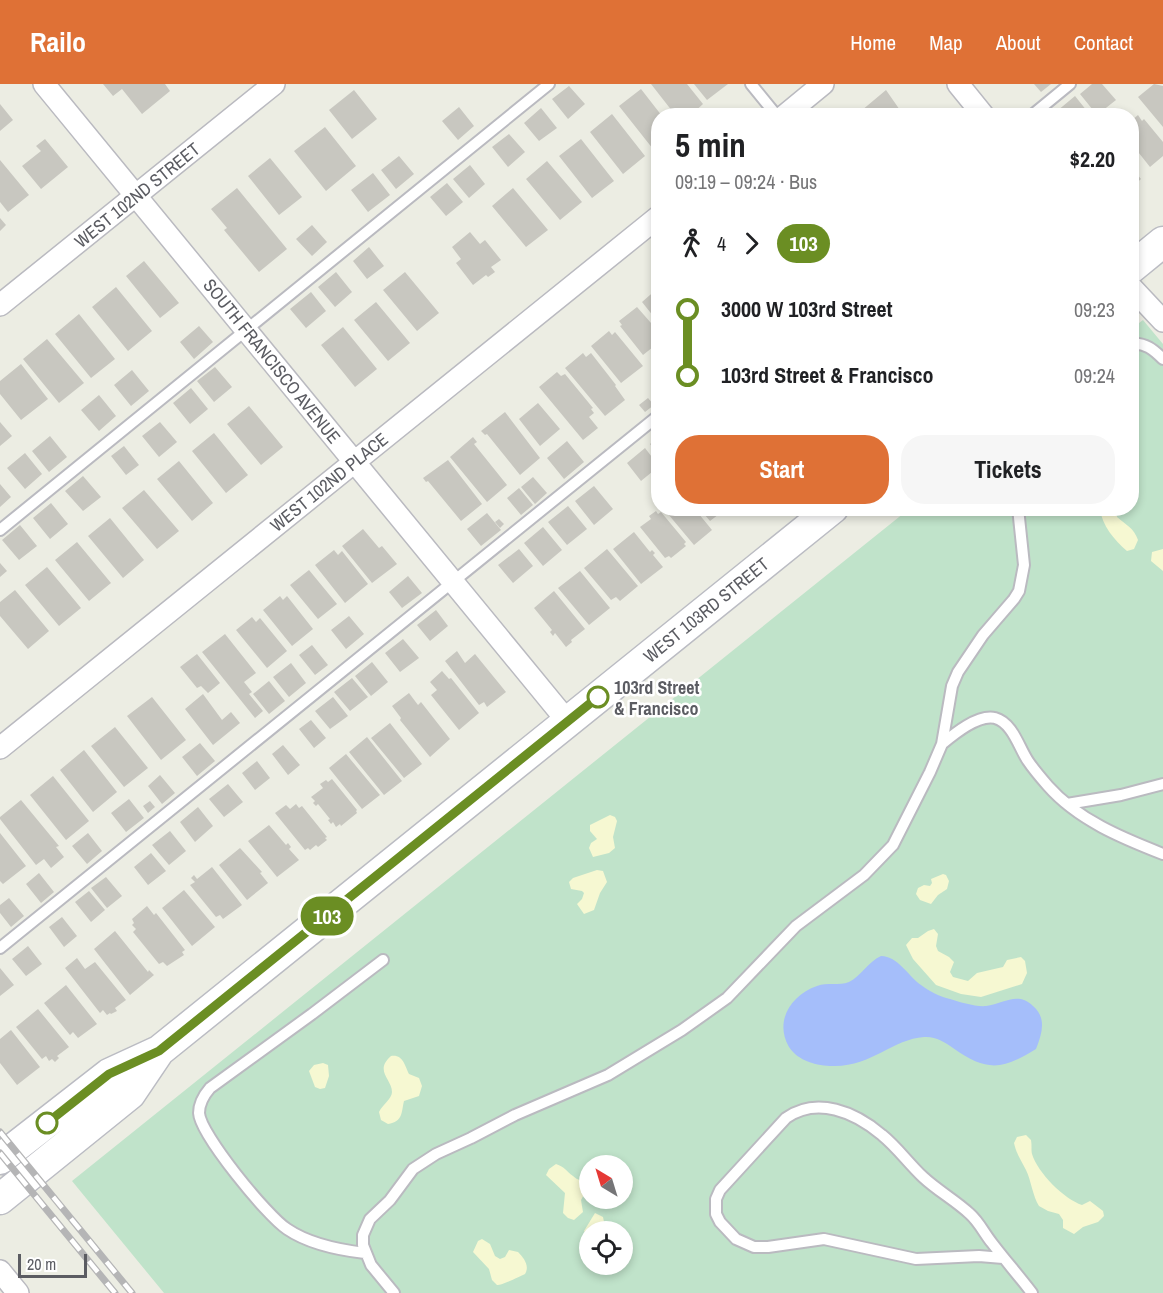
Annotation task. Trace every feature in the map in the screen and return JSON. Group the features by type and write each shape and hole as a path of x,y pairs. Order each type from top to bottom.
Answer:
{"main road":[{"path":"1139,262 1163,242"},
{"name":"WEST 103RD STREET","path":"0,1160 109,1074 159,1051 823,516"},
{"name":"WEST 103RD STREET","path":"0,1199 130,1094 159,1051"}],"street":[{"name":"SOUTH FRANCISCO AVENUE","path":"44,84 568,722"},
{"name":"WEST 102ND STREET","path":"0,305 274,84"},
{"path":"794,108 823,84"},
{"path":"958,84 978,108"},
{"name":"WEST 102ND PLACE","path":"0,748 651,223"},
{"path":"1139,295 1163,321"},
{"path":"0,1271 18,1293"}],"lane":[{"path":"0,530 549,84"},
{"path":"751,84 770,108"},
{"path":"1041,108 1070,84"},
{"path":"1139,343 1163,359"},
{"path":"0,948 651,422"},
{"path":"394,1293 383,1281 365,1253 363,1245 366,1227 413,1169 422,1162 515,1115 608,1075 682,1030 727,998 796,927 848,889 893,845 942,744 952,686 958,672 982,635 1019,591 1024,565 1019,516"},
{"path":"942,744 951,736 981,720 994,718 1003,722 1027,760 1050,788 1067,804 1125,838 1163,854"},
{"path":"1067,804 1121,795 1163,784"},
{"path":"365,1253 323,1245 301,1238 285,1228 267,1211 210,1140 202,1125 199,1112 202,1099 210,1088 383,960"},
{"path":"1003,1258 979,1256 915,1258 824,1239 754,1247 736,1239 720,1222 715,1205 720,1190 786,1118 796,1110 820,1106 857,1118 884,1136 929,1182 969,1213 1032,1293"}],"shaded area":[{"path":"1143,320 1163,344 1163,1293 164,1293 72,1181 900,516 1139,516 1139,323"}],"sand":[{"path":"1102,516 1117,516 1134,532 1138,540 1134,549 1127,551 1113,537"},
{"path":"1163,549 1163,571 1151,561 1152,552"},
{"path":"610,815 617,821 613,837 615,848 609,853 593,857 589,848 591,843 597,839 590,831 590,825"},
{"path":"597,870 603,871 607,882 594,910 584,914 577,904 584,893 571,889 569,882 573,878"},
{"path":"943,874 949,881 947,889 931,904 920,900 916,894 918,888 924,885 930,886 931,879"},
{"path":"934,929 938,934 936,946 938,951 954,962 950,972 953,977 968,981 977,973 1003,967 1007,960 1021,957 1025,961 1027,973 1022,984 981,997 961,994 936,985 913,959 906,945 912,938 918,938"},
{"path":"391,1056 401,1059 409,1074 419,1078 422,1086 419,1096 404,1101 399,1119 388,1124 381,1120 379,1112 392,1095 384,1071 386,1061"},
{"path":"323,1063 328,1065 329,1076 325,1088 320,1089 315,1087 309,1071 314,1065"},
{"path":"1026,1135 1031,1140 1035,1161 1046,1177 1075,1202 1082,1205 1090,1201 1103,1211 1104,1216 1098,1222 1083,1227 1074,1234 1063,1228 1063,1220 1059,1214 1039,1206 1014,1143 1017,1137"},
{"path":"556,1164 579,1180 579,1209 582,1209 583,1212 574,1220 563,1213 565,1193 546,1175 549,1169"},
{"path":"595,1213 603,1217 604,1221 590,1221"},
{"path":"482,1239 490,1244 495,1256 500,1259 505,1257 509,1250 518,1252 527,1265 525,1274 497,1285 492,1280 489,1269 473,1252 478,1241"}],"water":[{"path":"881,956 893,959 921,985 946,998 982,1006 1016,999 1027,1002 1037,1011 1042,1021 1036,1049 1004,1064 985,1064 965,1056 936,1038 928,1037 913,1039 870,1058 847,1065 814,1064 797,1056 789,1047 783,1028 784,1019 793,1002 817,986 849,982"}],"building":[{"path":"103,84 165,84 170,91 142,114 122,89 113,96"},
{"path":"651,84 687,84 703,104 699,108 670,108"},
{"path":"694,84 728,84 707,100"},
{"path":"1034,84 1051,84 1041,92"},
{"path":"1092,84 1102,84 1116,100 1106,108 1091,108 1080,94"},
{"path":"1154,84 1163,86 1163,127 1138,97"},
{"path":"569,86 585,104 568,119 552,99"},
{"path":"641,89 656,108 651,108 651,146 619,106"},
{"path":"354,90 377,119 352,139 329,110"},
{"path":"886,90 899,108 865,108"},
{"path":"1075,96 1085,108 1061,108"},
{"path":"0,104 13,120 0,131"},
{"path":"459,107 474,126 458,140 442,121"},
{"path":"541,108 557,128 539,141 524,123"},
{"path":"612,114 645,156 623,174 590,132"},
{"path":"1139,116 1142,121 1144,119 1163,142 1163,156 1150,167 1139,153"},
{"path":"325,127 356,166 326,191 294,151"},
{"path":"509,134 525,152 508,167 492,147"},
{"path":"45,139 68,167 41,189 22,166 41,151 36,146"},
{"path":"581,139 614,181 592,198 559,156"},
{"path":"399,156 414,174 396,189 381,170"},
{"path":"270,158 302,197 279,215 248,176"},
{"path":"0,160 29,195 8,212 0,202"},
{"path":"547,161 582,202 560,220 526,179"},
{"path":"470,165 485,184 469,198 453,179"},
{"path":"373,173 390,195 368,212 351,190"},
{"path":"447,183 463,202 446,216 430,197"},
{"path":"237,188 287,249 259,272 224,230 227,228 211,209"},
{"path":"513,188 548,230 526,247 492,206"},
{"path":"0,218 6,225 0,231"},
{"path":"312,225 327,242 312,256 296,239"},
{"path":"470,232 480,244 485,240 501,260 491,267 495,272 488,277 486,275 473,285 456,263 461,259 452,247"},
{"path":"369,247 384,266 367,279 353,261"},
{"path":"144,261 179,303 160,318 126,276"},
{"path":"336,272 352,292 335,307 318,287"},
{"path":"405,272 439,313 417,331 383,290"},
{"path":"116,287 152,331 128,351 92,307"},
{"path":"311,292 326,311 306,328 290,309"},
{"path":"651,294 651,313 642,302"},
{"path":"376,302 410,343 388,361 354,320"},
{"path":"637,307 651,323 651,349 643,355 620,326 622,325 619,321"},
{"path":"79,314 115,359 91,378 55,334"},
{"path":"199,326 213,342 194,359 180,342"},
{"path":"343,327 377,369 355,387 321,345"},
{"path":"609,331 612,335 615,332 643,366 621,383 591,346"},
{"path":"47,339 84,383 59,403 23,359"},
{"path":"583,353 586,357 591,353 625,400 605,416 565,368"},
{"path":"21,364 48,399 21,420 0,394 0,381"},
{"path":"215,367 232,387 214,402 197,381"},
{"path":"132,370 149,391 131,406 114,385"},
{"path":"557,372 561,376 565,374 593,408 591,409 594,413 589,417 598,428 583,440 539,387"},
{"path":"191,388 208,409 190,424 173,403"},
{"path":"99,395 116,416 99,431 81,410"},
{"path":"648,398 651,402 651,407 645,412 639,405"},
{"path":"538,403 560,429 540,446 519,419"},
{"path":"249,406 283,447 261,465 227,424"},
{"path":"505,412 540,458 520,475 487,434 481,431"},
{"path":"0,422 12,436 0,446"},
{"path":"160,422 177,442 159,457 142,436"},
{"path":"214,433 248,475 226,493 192,451"},
{"path":"50,436 67,457 49,472 32,451"},
{"path":"473,437 477,442 474,444 507,485 487,502 450,457"},
{"path":"567,441 584,462 564,479 547,458"},
{"path":"124,446 139,465 126,475 111,456"},
{"path":"645,448 651,456 651,473 641,481 627,463"},
{"path":"25,453 42,474 25,489 7,468"},
{"path":"448,460 482,504 461,521 423,478"},
{"path":"179,461 213,503 192,521 157,479"},
{"path":"83,476 101,497 83,511 65,491"},
{"path":"533,477 547,493 535,504 521,487"},
{"path":"0,484 11,497 0,507"},
{"path":"594,486 613,509 594,525 575,501"},
{"path":"519,488 533,505 521,515 507,498"},
{"path":"144,490 179,531 157,549 122,508"},
{"path":"51,503 68,524 50,539 33,518"},
{"path":"568,506 587,529 567,545 548,522"},
{"path":"487,513 501,530 481,546 467,529"},
{"path":"649,516 664,516 686,542 684,544 686,546 671,558 669,556 665,558 640,527 651,519"},
{"path":"670,516 701,516 712,530 694,545"},
{"path":"706,516 717,516 710,521"},
{"path":"110,518 144,560 123,578 88,536"},
{"path":"499,519 504,524 500,528 495,522"},
{"path":"20,525 37,546 19,560 2,540"},
{"path":"543,527 562,550 543,566 524,543"},
{"path":"363,529 397,564 372,583 342,546"},
{"path":"634,532 650,552 652,550 655,553 653,555 663,567 641,584 613,549"},
{"path":"77,542 111,583 89,601 55,560"},
{"path":"519,549 533,566 513,583 498,565"},
{"path":"607,549 638,586 620,601 616,597 611,600 584,568"},
{"path":"334,550 338,555 342,551 368,584 345,603 315,565"},
{"path":"0,563 7,571 0,577"},
{"path":"47,567 81,608 59,626 25,585"},
{"path":"309,570 337,604 318,619 290,585"},
{"path":"580,571 610,608 589,625 558,588"},
{"path":"408,576 422,593 402,608 389,592"},
{"path":"15,590 49,631 28,649 0,616 0,602"},
{"path":"554,591 585,629 566,647 555,633 553,636 550,632 552,630 534,608"},
{"path":"280,596 283,600 287,596 313,629 292,646 263,610"},
{"path":"436,610 448,626 430,641 417,625"},
{"path":"349,616 364,634 346,649 331,630"},
{"path":"252,617 256,622 260,618 287,651 267,668 236,630"},
{"path":"225,634 256,673 244,682 252,692 249,694 263,711 255,718 202,652"},
{"path":"403,639 419,658 400,672 385,653"},
{"path":"312,645 328,665 315,675 299,655"},
{"path":"457,651 465,663 475,654 506,692 487,707 484,702 479,705 445,661"},
{"path":"197,654 220,683 208,693 201,686 197,688 180,667"},
{"path":"372,662 388,682 371,696 355,676"},
{"path":"291,663 306,683 289,697 273,677"},
{"path":"442,671 449,679 451,678 479,713 459,730 431,695 437,690 430,682"},
{"path":"352,678 368,697 350,711 334,692"},
{"path":"269,681 285,701 269,714 253,694"},
{"path":"409,693 418,705 421,702 450,739 430,757 400,720 401,718 392,706"},
{"path":"203,694 222,720 231,712 240,723 213,745 185,709"},
{"path":"152,697 186,740 161,760 127,716"},
{"path":"333,697 348,716 330,729 315,711"},
{"path":"311,720 326,738 314,748 299,729"},
{"path":"390,723 422,764 404,778 371,738"},
{"path":"115,727 148,768 124,787 91,746"},
{"path":"367,737 402,781 384,795 349,752"},
{"path":"200,743 215,761 197,776 182,757"},
{"path":"283,745 300,765 288,775 272,754"},
{"path":"84,750 117,792 93,812 60,770"},
{"path":"346,754 380,795 362,809 329,768"},
{"path":"257,761 270,778 255,790 242,773"},
{"path":"160,775 175,793 162,804 148,786"},
{"path":"53,776 89,821 66,840 30,795"},
{"path":"332,779 357,810 357,813 341,826 340,824 336,827 333,822 331,824 328,820 330,819 318,804 316,806 313,803 315,801 311,797 323,788 320,784"},
{"path":"228,784 243,802 224,817 209,799"},
{"path":"129,799 144,818 126,832 111,813"},
{"path":"21,800 59,846 56,847 64,857 51,868 44,859 36,865 0,819"},
{"path":"150,801 155,807 148,813 143,806"},
{"path":"296,804 299,808 302,806 327,837 325,838 327,840 318,847 316,845 310,850 308,848 305,850 275,813 286,805 290,809"},
{"path":"198,807 213,826 195,842 180,822"},
{"path":"269,825 286,845 288,843 291,847 289,849 299,860 277,877 248,841"},
{"path":"170,831 186,851 169,865 152,845"},
{"path":"0,833 26,866 3,884 0,881"},
{"path":"88,833 102,851 87,864 72,846"},
{"path":"240,848 262,872 260,873 268,883 247,900 219,865"},
{"path":"151,853 166,871 148,885 134,867"},
{"path":"212,867 242,905 223,919 220,915 216,917 190,885 195,882 191,878 194,875 197,879"},
{"path":"39,873 54,892 41,903 26,884"},
{"path":"106,877 122,896 107,908 91,888"},
{"path":"184,890 215,927 192,946 162,908"},
{"path":"89,891 105,910 91,922 75,902"},
{"path":"9,898 24,916 11,927 0,913 0,905"},
{"path":"147,906 154,915 156,913 185,950 182,952 184,955 167,966 163,962 159,964 133,932 136,929 132,925 134,923 132,919"},
{"path":"62,917 77,936 64,947 49,927"},
{"path":"115,931 148,972 149,970 154,975 130,995 94,949"},
{"path":"28,946 42,964 26,976 12,959"},
{"path":"77,958 85,969 95,962 126,1000 115,1008 117,1011 107,1015 103,1010 100,1013 65,968"},
{"path":"0,968 14,985 0,996"},
{"path":"66,985 97,1024 78,1038 73,1032 70,1035 44,1003"},
{"path":"38,1009 69,1047 57,1056 59,1058 55,1062 52,1059 49,1061 46,1056 42,1059 16,1027"},
{"path":"11,1030 40,1067 17,1085 0,1063 0,1039"}],"railway":[{"path":"0,1132 132,1293"},
{"path":"0,1153 115,1293"}],"bus line":[{"name":"103","path":"47,1123 109,1074 159,1051 598,697"}],"place":[{"name":"103rd Street & Francisco","path":"598,697"}]}
